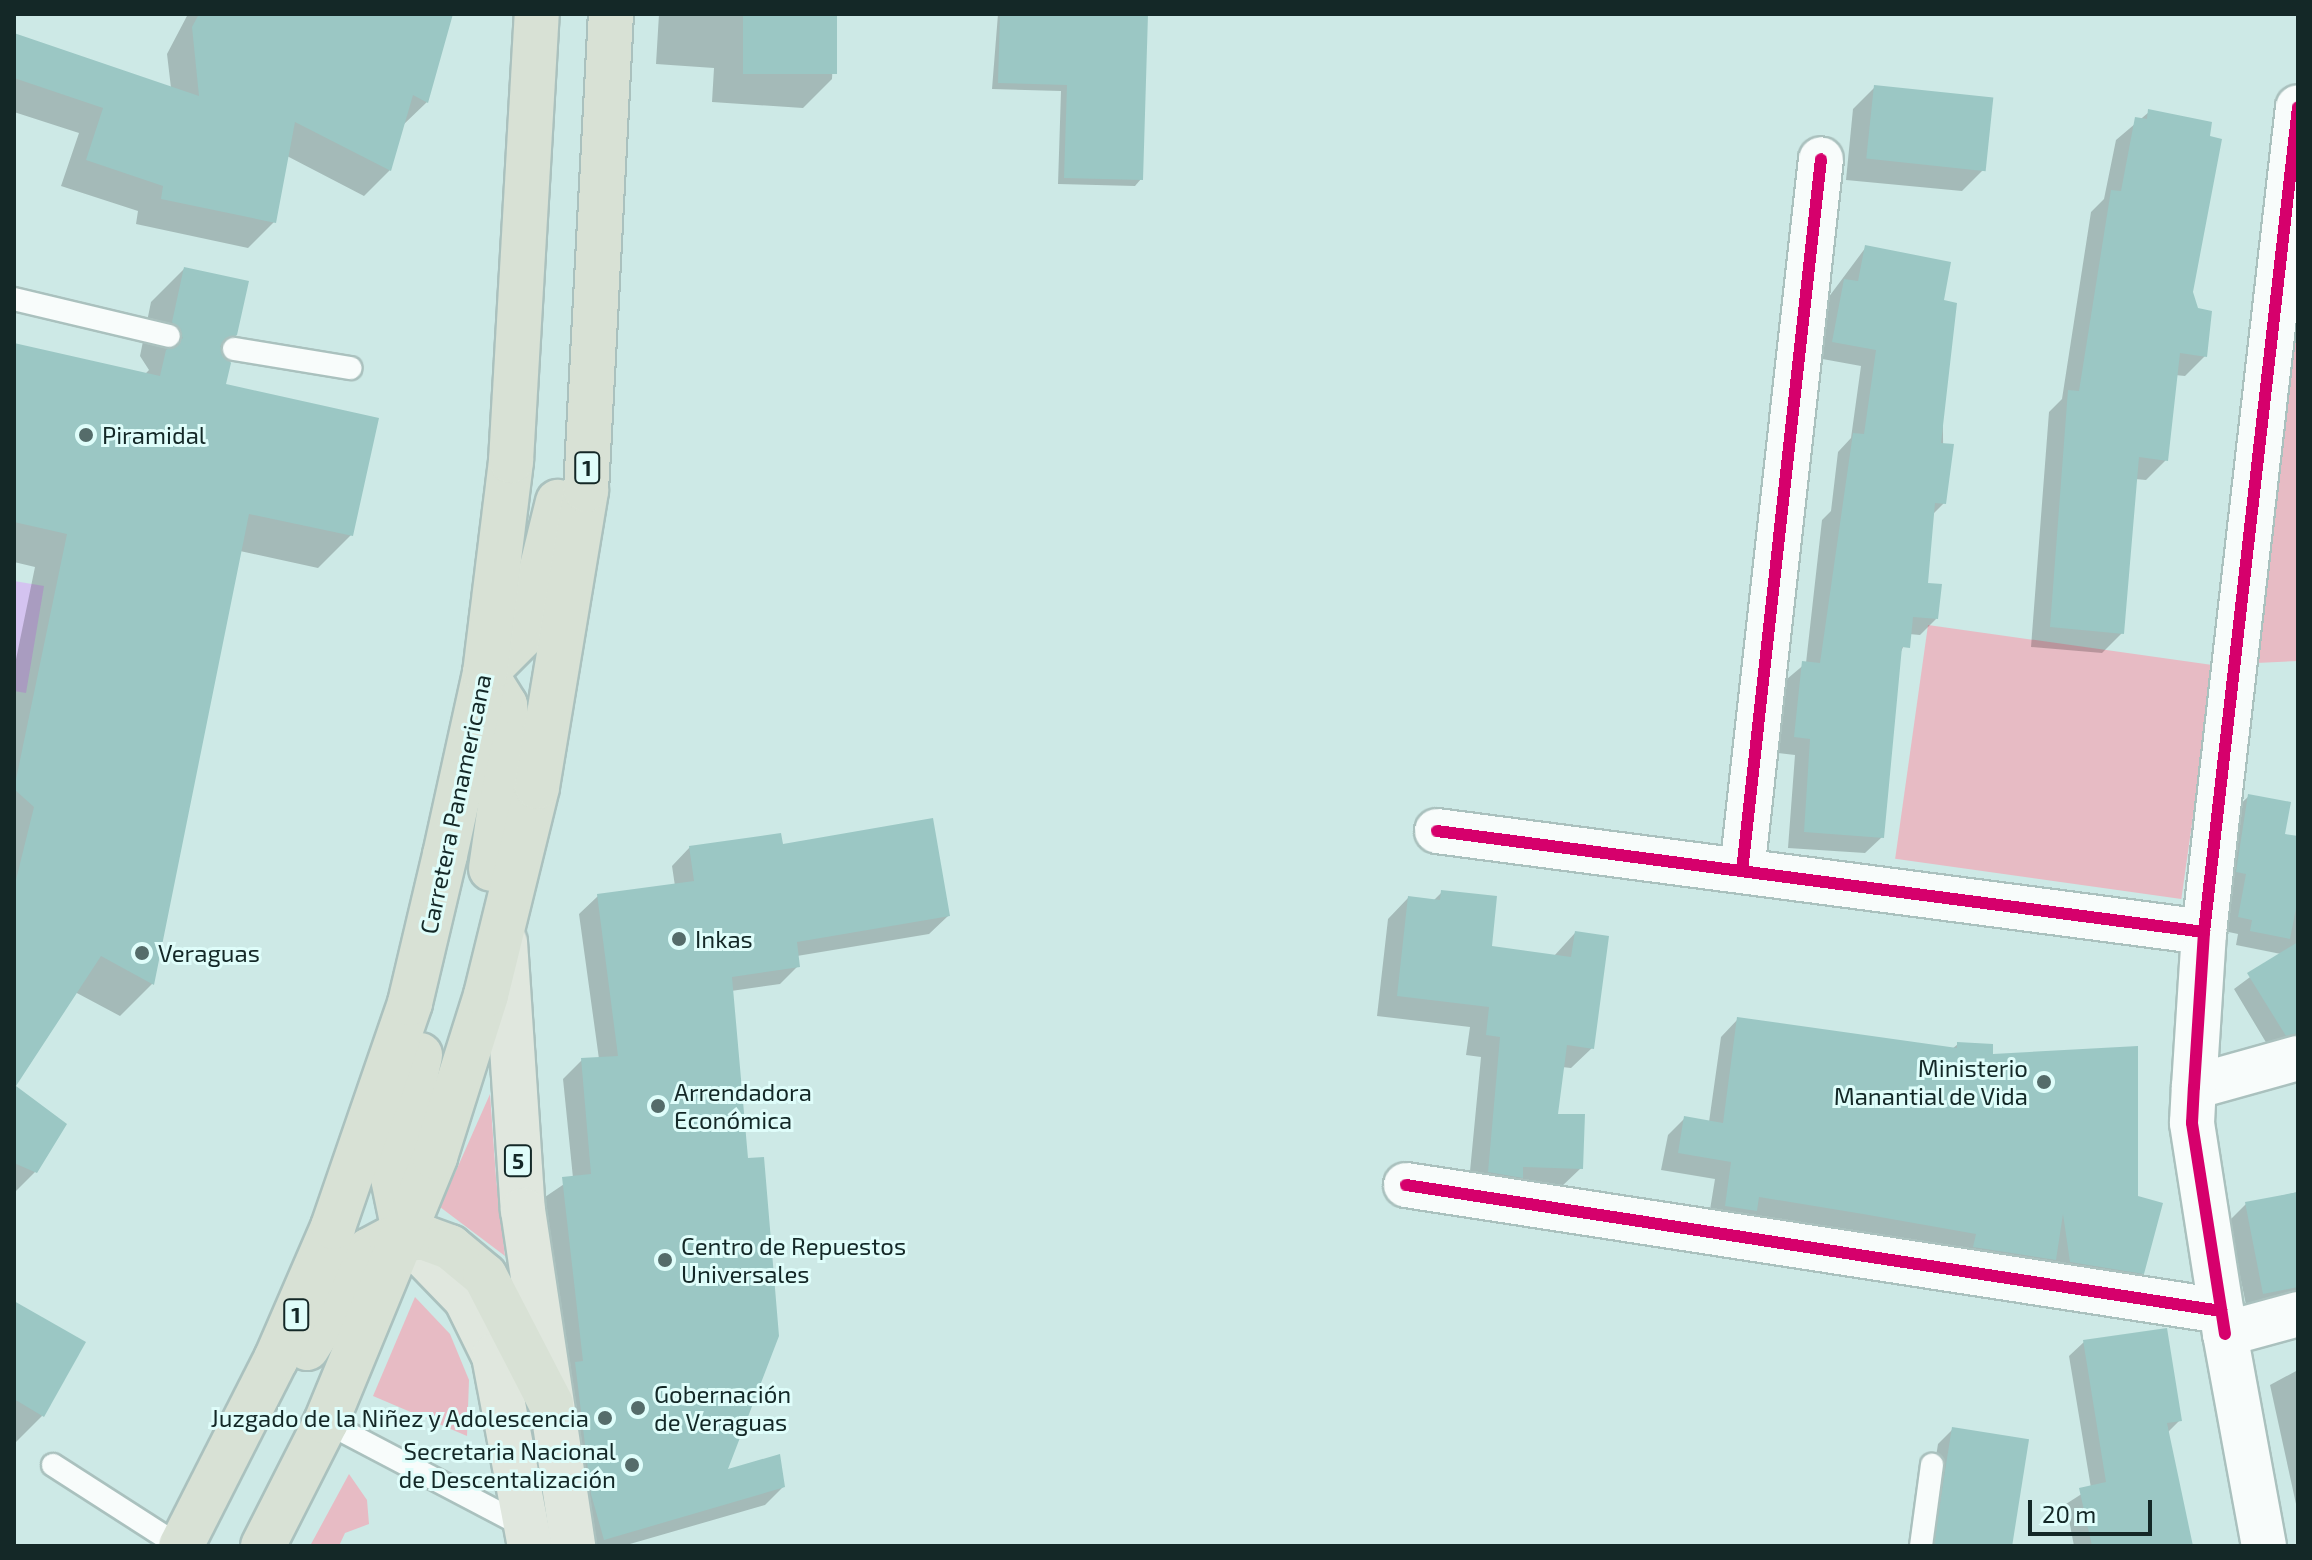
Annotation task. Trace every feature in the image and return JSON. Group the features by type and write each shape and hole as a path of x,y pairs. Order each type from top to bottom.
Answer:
{"highway":[{"name":"Carretera Panamericana","path":"180,1546 245,1424 358,1160 410,1003 445,855 485,673 511,461 537,14"},
{"name":"1","path":"263,1546 326,1422 405,1236 486,995 565,647 598,327 611,14"},
{"path":"486,995 486,903 509,744 505,705 485,673 517,646 532,616 598,327"},
{"path":"405,1236 394,1163 443,956 445,855"},
{"path":"245,1424 296,1366 360,1261 405,1236 450,1247 485,1276 551,1404"}],"main road":[{"name":"5","path":"504,915 517,1154 573,1546"},
{"path":"405,1236 466,1299 494,1356 528,1537"}],"street":[{"path":"2264,1546 2223,1322 2192,1123 2204,932 2298,107"},
{"path":"1742,871 1821,159"},
{"path":"1437,831 2204,932"},
{"path":"2194,1087 2298,1058"},
{"path":"1406,1185 2223,1322 2298,1314"}],"lane":[{"path":"14,299 169,336"},
{"path":"234,349 350,368"},
{"path":"326,1422 528,1537"},
{"path":"53,1465 180,1546"},
{"path":"1921,1546 1932,1465"}],"shaded area":[{"path":"2298,317 2298,661 2256,663"},
{"path":"14,581 44,586 26,693 14,691"},
{"path":"1928,625 2214,665 2181,899 1895,859"},
{"path":"490,1094 496,1178 505,1256 440,1207"},
{"path":"415,1297 450,1334 469,1380 467,1436 373,1396"},
{"path":"349,1474 367,1500 369,1524 345,1533 339,1546 310,1546"}],"building":[{"path":"199,14 453,14 428,103 413,95 391,171 295,122 276,223 161,199 163,186 86,160 103,108 14,78 14,33 199,96 192,27"},
{"path":"743,14 837,14 837,74 743,74"},
{"path":"1000,14 1148,14 1143,180 1064,178 1067,85 998,83"},
{"path":"1874,85 1993,98 1986,171 1866,159"},
{"path":"2148,109 2212,122 2210,136 2222,139 2193,292 2198,308 2212,311 2207,357 2180,353 2168,461 2139,457 2124,634 2050,627 2068,390 2079,391 2111,190 2121,191 2135,117 2147,119"},
{"path":"1865,245 1951,262 1944,300 1957,303 1941,443 1954,444 1946,504 1935,503 1928,583 1942,584 1938,619 1913,617 1910,648 1902,647 1884,838 1804,832 1810,739 1794,737 1802,661 1820,663 1853,433 1864,434 1876,350 1832,342 1844,279 1858,281"},
{"name":"Piramidal","path":"184,267 249,281 237,335 220,346 231,363 226,384 379,418 353,536 249,514 154,985 101,956 16,1086 67,1124 37,1173 14,1163 14,888 34,807 14,789 67,534 14,522 14,343 160,376 166,350 183,338 172,322"},
{"path":"2248,794 2291,802 2285,834 2298,836 2298,898 2290,939 2250,931 2252,920 2238,917 2246,874 2236,872"},
{"path":"933,818 950,916 797,942 800,967 732,977 748,1158 764,1157 779,1336 728,1469 780,1454 785,1487 604,1540 591,1494 575,1362 583,1361 562,1177 591,1174 581,1058 618,1056 597,894 694,881 689,846 781,833 783,844"},
{"path":"1441,890 1497,896 1492,946 1571,957 1575,931 1609,936 1594,1049 1567,1045 1558,1114 1585,1114 1583,1169 1523,1167 1523,1178 1488,1172 1500,1037 1486,1035 1489,1007 1397,996 1408,896 1440,900"},
{"path":"2298,942 2298,1034 2286,1036 2247,973"},
{"path":"1737,1017 1957,1048 1957,1042 1993,1044 1993,1054 2138,1046 2138,1196 2163,1203 2144,1274 2070,1262 2063,1214 2056,1260 1973,1247 1976,1234 1759,1197 1757,1211 1725,1206 1731,1162 1678,1153 1684,1116 1723,1123"},
{"path":"2298,1192 2298,1287 2263,1294 2245,1202"},
{"path":"14,1301 86,1342 44,1417 14,1399"},
{"path":"2167,1328 2182,1421 2167,1423 2193,1546 2092,1546 2079,1488 2106,1482 2083,1340"},
{"path":"1952,1427 2029,1439 2012,1546 1933,1546"}],"cycle path":[{"path":"2225,1334 2192,1123 2194,1087 2204,932 2298,107"},
{"path":"1742,871 1821,159"},
{"path":"1437,831 2204,932"},
{"path":"1406,1185 2221,1311"}],"place":[{"name":"Piramidal","path":"86,435"},
{"name":"Inkas","path":"679,939"},
{"name":"Veraguas","path":"142,953"},
{"name":"Ministerio Manantial de Vida","path":"2044,1082"},
{"name":"Arrendadora Económica","path":"658,1106"},
{"name":"Centro de Repuestos Universales","path":"665,1260"},
{"name":"Gobernación de Veraguas","path":"638,1408"},
{"name":"Juzgado de la Niñez y Adolescencia","path":"605,1418"},
{"name":"Secretaria Nacional de Descentalización","path":"632,1465"}]}
